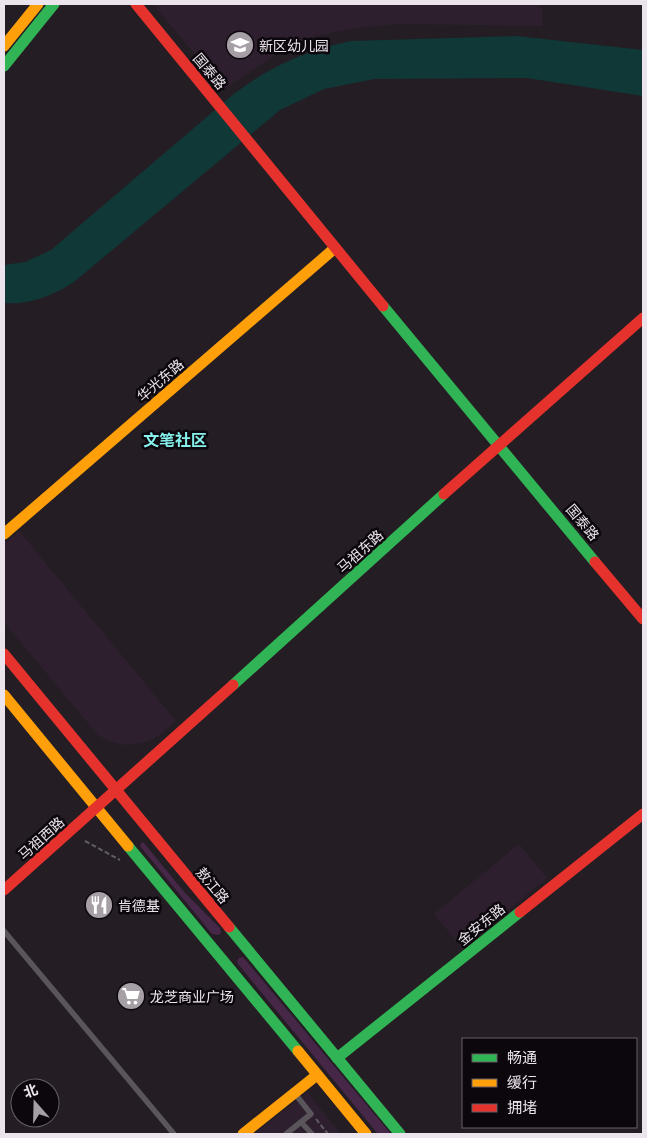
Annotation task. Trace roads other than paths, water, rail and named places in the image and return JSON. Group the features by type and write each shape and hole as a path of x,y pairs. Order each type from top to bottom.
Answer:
{"main road":[{"path":"4,46 38,4"},
{"path":"4,66 54,4"},
{"name":"国泰路","path":"136,4 335,248 643,619"},
{"name":"华光东路","path":"4,534 335,248"},
{"name":"马祖东路","path":"97,807 643,318"},
{"name":"敖江路","path":"4,654 115,791 400,1134"},
{"path":"4,695 366,1134"},
{"name":"马祖西路","path":"4,890 97,807"},
{"name":"金安东路","path":"337,1058 643,814"},
{"path":"243,1134 317,1075"}],"lane":[{"path":"4,931 174,1134"},
{"path":"286,1134 311,1114 295,1093"},
{"path":"301,1122 312,1134"}],"place":[{"name":"新区幼儿园","path":"240,45"},
{"name":"肯德基","path":"99,905"},
{"name":"龙芝商业广场","path":"131,996"}],"district":[{"name":"文笔社区","path":"175,440"}]}
